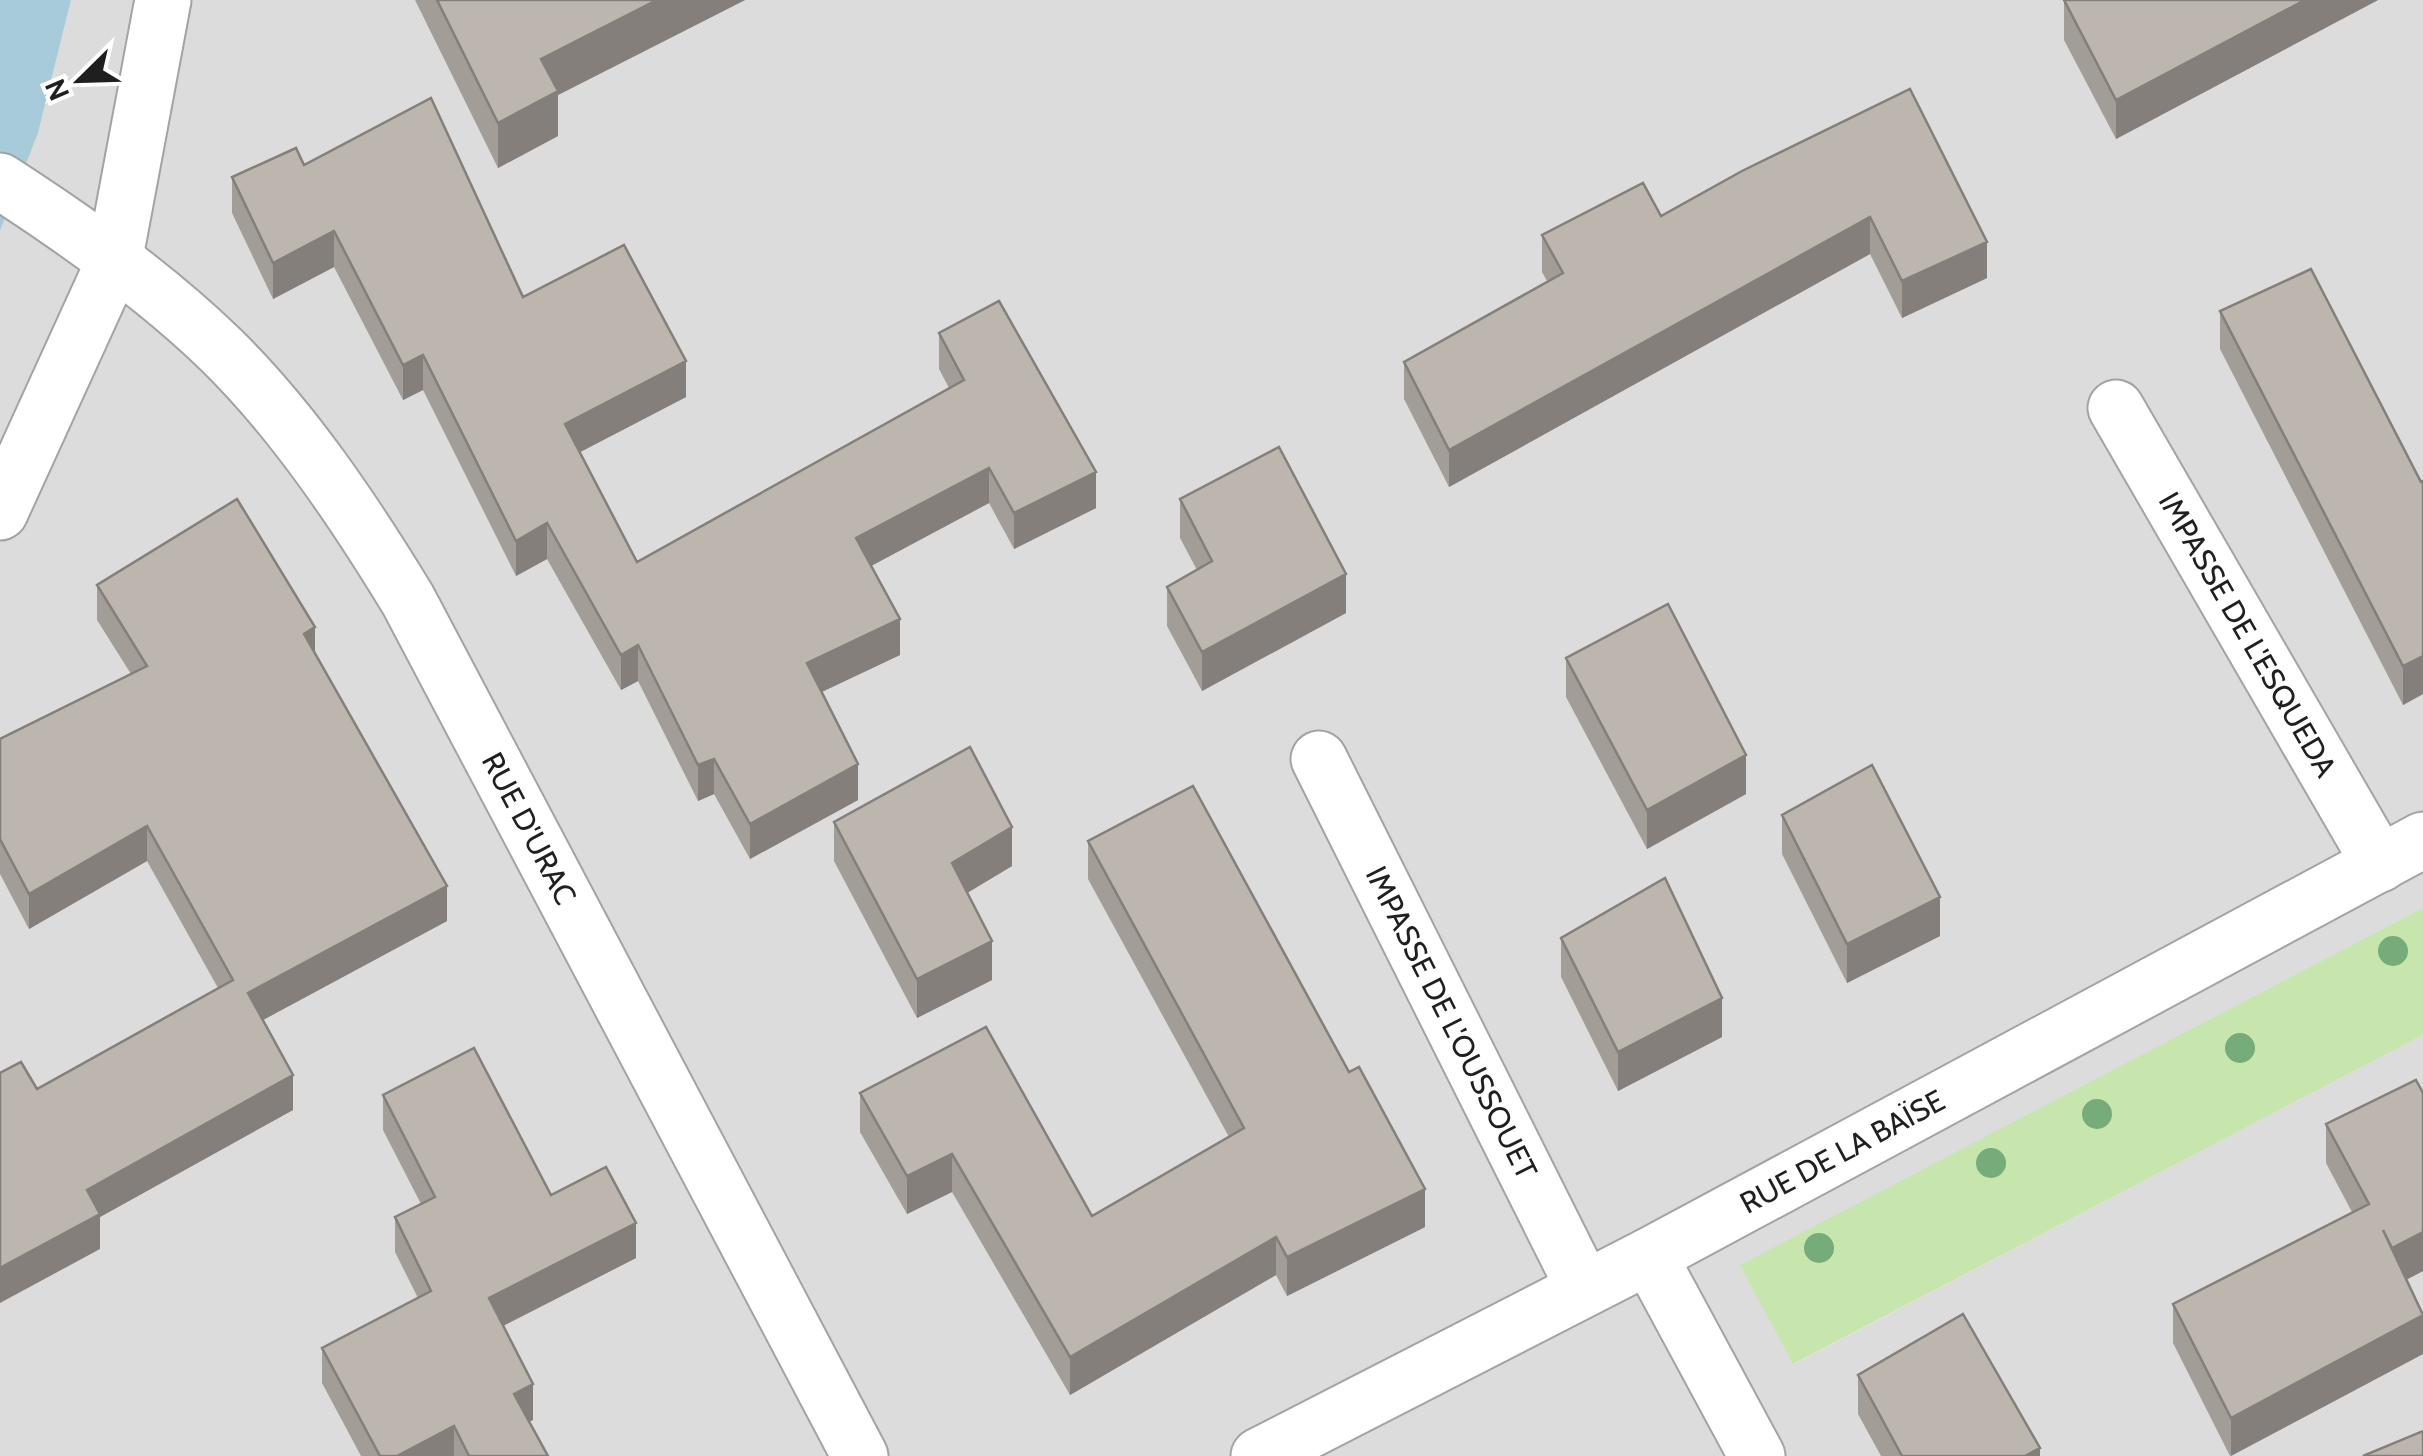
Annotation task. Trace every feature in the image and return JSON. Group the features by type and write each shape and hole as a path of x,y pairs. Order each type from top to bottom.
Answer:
{"street":[{"path":"0,512 114,262 162,0"},
{"name":"RUE D'URAC","path":"0,181 66,224 220,349 348,500 408,600 860,1456"},
{"name":"IMPASSE DE L'ESQUEDA","path":"2116,408 2402,852"},
{"name":"IMPASSE DE L'OUSSOUET","path":"1319,759 1584,1288"},
{"name":"RUE DE LA BAÏSE","path":"1258,1456 1649,1256 2402,852"},
{"path":"1649,1256 1757,1456"}],"shaded area":[{"path":"71,0 2423,0 2423,908 1741,1266 1794,1364 2423,1035 2423,1456 0,1456 0,231 38,133"}],"green space":[{"path":"2423,908 2423,1035 1793,1364 1740,1265"}],"water":[{"path":"0,0 71,0 38,133 0,231"}],"building":[{"path":"437,0 657,0 541,59 558,91 498,123"},
{"path":"2064,0 2305,0 2116,100"},
{"path":"1910,89 1987,242 1902,281 1870,217 1449,450 1404,362 1563,273 1542,235 1643,183 1661,216 1742,171"},
{"path":"431,98 523,297 624,245 686,361 565,424 637,562 964,380 939,333 999,301 1096,472 1014,513 989,468 856,538 900,619 807,663 858,764 750,824 714,759 698,765 638,645 621,655 547,523 516,541 423,355 403,365 334,231 273,263 232,177 296,148 304,165"},
{"path":"2311,269 2423,481 2423,656 2403,666 2220,311"},
{"path":"1279,447 1346,574 1202,652 1167,587 1212,561 1180,499"},
{"path":"237,499 315,627 304,634 447,886 248,993 293,1075 87,1190 100,1214 0,1268 0,1073 21,1062 37,1089 233,980 147,826 29,894 0,839 0,739 147,666 97,585"},
{"path":"1668,604 1746,755 1647,810 1566,658"},
{"path":"970,747 1012,827 952,863 992,941 917,979 834,822"},
{"path":"1872,765 1940,897 1847,944 1782,815"},
{"path":"1193,786 1349,1072 1359,1067 1425,1189 1287,1257 1276,1237 1070,1357 952,1154 907,1176 860,1093 986,1027 1092,1216 1244,1128 1088,841"},
{"path":"1665,878 1722,998 1618,1052 1561,938"},
{"path":"474,1048 551,1195 606,1167 636,1223 489,1298 533,1384 514,1394 548,1456 469,1456 454,1426 397,1456 380,1456 322,1348 431,1291 395,1217 435,1197 383,1095"},
{"path":"2416,1080 2423,1093 2423,1232 2392,1248 2383,1230 2423,1315 2231,1418 2173,1304 2369,1204 2326,1124"},
{"path":"1963,1314 2040,1448 2025,1456 1902,1456 1858,1375"},
{"path":"2423,1431 2423,1456 2363,1456"}]}
